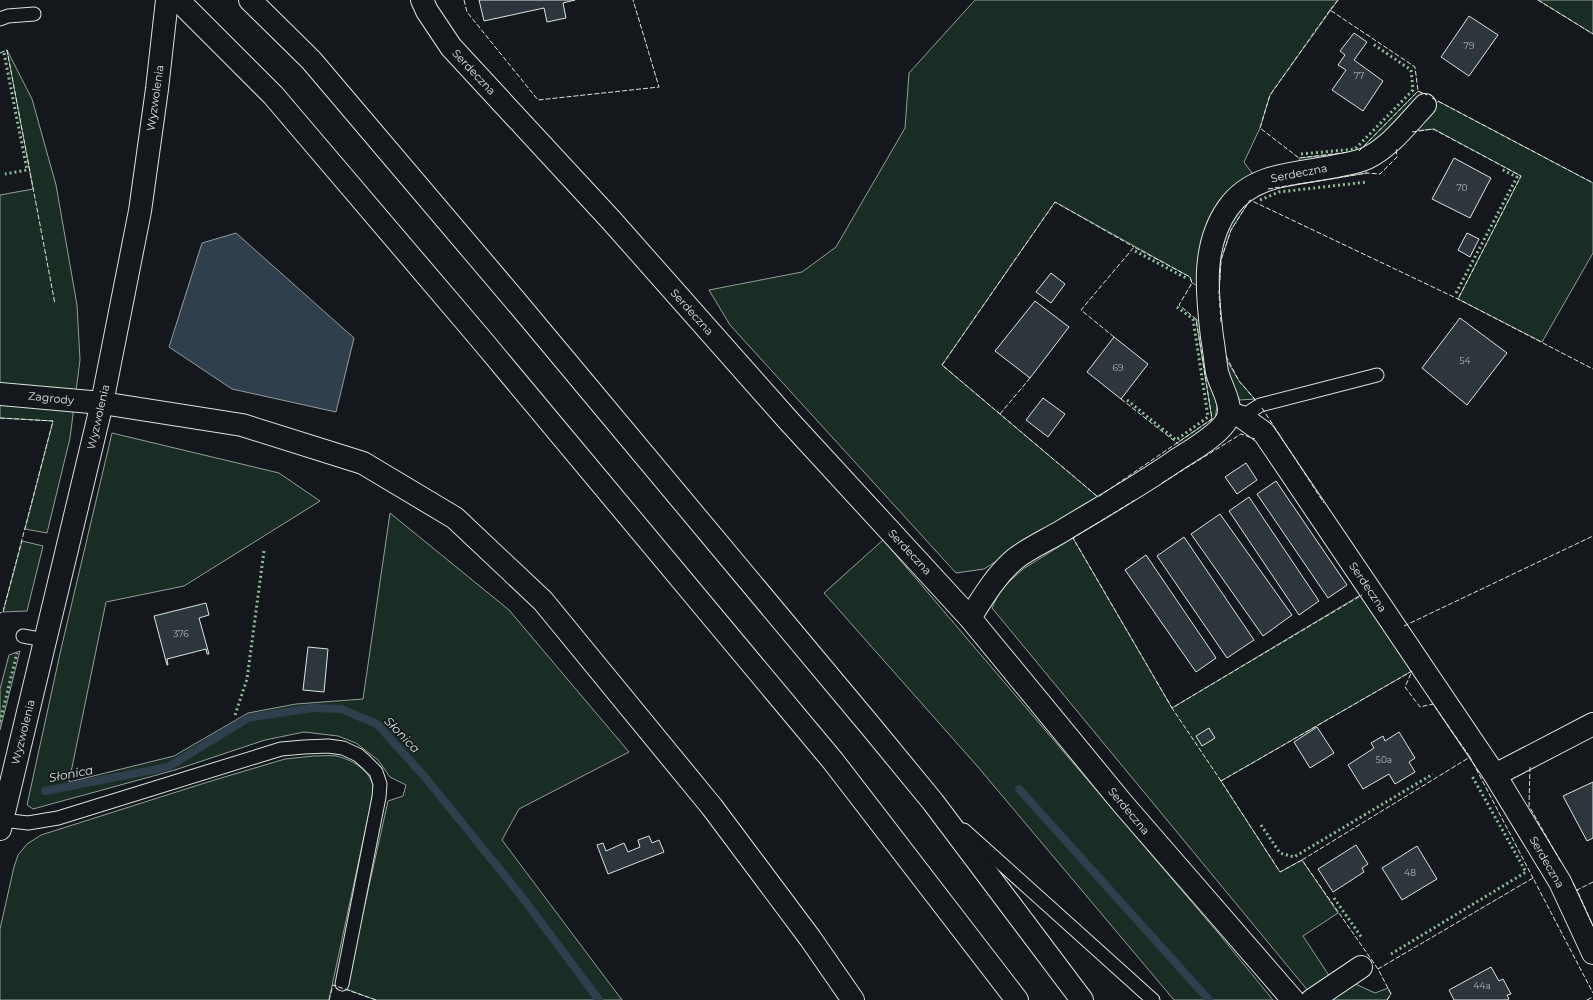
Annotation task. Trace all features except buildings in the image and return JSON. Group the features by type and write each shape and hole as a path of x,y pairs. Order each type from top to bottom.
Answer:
{"main road":[{"name":"Wyzwolenia","path":"1,824 6,777 45,640 102,403 140,211 157,89 167,0"},
{"path":"178,0 274,95 480,338 833,761 1017,1000"},
{"path":"250,0 311,60 499,281 932,802 1082,1000"},
{"name":"Serdeczna","path":"422,0 426,11 451,47 611,220 788,420 970,618 1122,804 1294,1000"},
{"name":"Serdeczna","path":"1425,105 1391,140 1368,158 1335,167 1286,173 1267,179 1238,196 1228,208 1219,224 1214,240 1207,280 1208,306 1217,371 1227,399 1236,415 1264,433 1495,775 1560,882 1593,953"},
{"name":"Zagrody","path":"0,394 102,403 242,426 363,463 455,518 543,601 712,807 810,938 853,1000"},
{"path":"970,618 990,585 1015,559 1159,472 1216,433 1236,415"},
{"path":"1495,775 1593,724"},
{"path":"1312,1000 1361,967"}],"lane":[{"path":"0,19 8,16 34,14"},
{"path":"1236,415 1260,405 1377,375"},
{"path":"23,636 45,640"},
{"path":"1,824 28,823 58,818 281,749 328,746 343,748 358,755 376,772 380,784 380,797 342,984"},
{"path":"932,802 1152,1000"}],"green space":[{"path":"975,0 1338,0 1270,95 1260,128 1244,162 1254,176 1200,287 1192,283 1190,277 1055,202 942,365 1098,497 984,569 956,573 730,325 709,290 802,272 836,247 905,128 909,73"},
{"path":"1538,0 1593,0 1593,34"},
{"path":"7,50 32,99 56,185 77,305 80,360 70,438 47,533 25,529 53,421 0,418 0,195 33,189"},
{"path":"1418,91 1425,95 1387,136 1369,149 1345,158 1301,164 1299,158 1358,152"},
{"path":"1438,101 1593,183 1593,253 1542,342 1458,299 1521,176 1434,129 1413,131"},
{"path":"1364,168 1367,173 1266,190 1250,200 1231,230 1221,260 1219,293 1226,359 1239,381 1255,399 1240,400 1224,370 1214,272 1229,219 1253,195 1265,187"},
{"path":"1196,319 1203,325 1217,406 1215,419 1212,424 1180,445 1177,443 1212,419"},
{"path":"112,433 279,473 320,501 184,586 106,602 69,782 174,756 248,713 296,704 363,699 390,513 509,610 629,752 519,809 502,840 622,1000 376,1000 346,989 388,801 403,796 406,785 390,777 378,760 356,743 338,736 304,732 265,740 175,770 33,809 27,805 61,649"},
{"path":"1073,538 1172,708 1362,594 1412,671 1221,781 1280,872 1302,860 1338,913 1303,936 1330,977 1309,992 992,608 1001,589 1023,569"},
{"path":"883,540 1219,934 1273,1000 1174,1000 978,767 824,593"},
{"path":"22,541 43,546 27,611 3,612"},
{"path":"20,651 0,730 0,689 9,655"},
{"path":"313,756 342,757 354,763 368,775 373,788 372,799 329,1000 0,1000 0,929 14,867 18,855 27,844 41,835 211,781 285,759"},
{"path":"1349,981 1375,993 1388,988 1391,994 1387,1000 1320,1000"}],"water":[{"path":"236,233 354,338 336,412 232,389 169,347 202,243"}],"waterway":[{"name":"Słonica","path":"45,791 168,767 248,718 312,708 341,709 377,724 424,776 522,897 599,1000"},
{"path":"1019,789 1209,1000"}],"hedge":[{"path":"1301,154 1355,149 1413,90 1411,70 1373,44"},
{"path":"4,53 27,170 5,174"},
{"path":"1456,293 1517,177 1501,169"},
{"path":"1260,200 1279,192 1367,182"},
{"path":"1135,251 1186,278"},
{"path":"1127,400 1176,440 1208,417 1193,319 1177,307"},
{"path":"235,715 247,679 264,551"},
{"path":"0,722 17,653"},
{"path":"1261,825 1280,853 1294,857 1433,774"},
{"path":"1391,954 1526,872 1472,776"},
{"path":"1334,898 1362,938"}],"fence":[{"path":"464,0 467,12 538,100 659,87 633,0"},
{"path":"1338,0 1330,10 1415,67 1418,91 1427,95"},
{"path":"1538,0 1593,34"},
{"path":"1330,10 1270,95 1260,128 1299,158 1349,152"},
{"path":"0,53 7,50 55,304"},
{"path":"1359,151 1418,91"},
{"path":"1432,98 1593,183"},
{"path":"1412,132 1433,129 1521,176 1458,299"},
{"path":"1268,189 1367,173 1380,174 1397,157 1396,148"},
{"path":"1221,322 1219,293 1221,260 1231,230 1250,200 1458,299 1593,369"},
{"path":"1114,337 1081,310 1134,247 1190,277 1192,283 1179,305 1196,319 1212,419 1098,497 942,365 1055,202 1134,247"},
{"path":"1226,356 1239,381 1257,402"},
{"path":"1000,414 1030,378"},
{"path":"1121,399 1177,443"},
{"path":"1262,408 1324,503"},
{"path":"0,418 53,421 3,612 0,613"},
{"path":"1162,483 1241,434 1255,439"},
{"path":"1135,500 1073,538 1172,708"},
{"path":"1404,626 1593,536"},
{"path":"1221,781 1172,708 1362,595"},
{"path":"1302,860 1280,872 1221,781 1412,671 1405,687 1420,707 1433,704 1470,757"},
{"path":"1378,969 1302,860 1470,757 1533,878"},
{"path":"1530,767 1529,806 1561,862"},
{"path":"1387,1000 1391,994 1378,969 1533,878 1593,993"},
{"path":"1593,882 1577,890 1593,926"},
{"path":"1573,883 1577,890"},
{"path":"329,1000 333,985 376,1000"},
{"path":"1587,1000 1593,997"}]}
